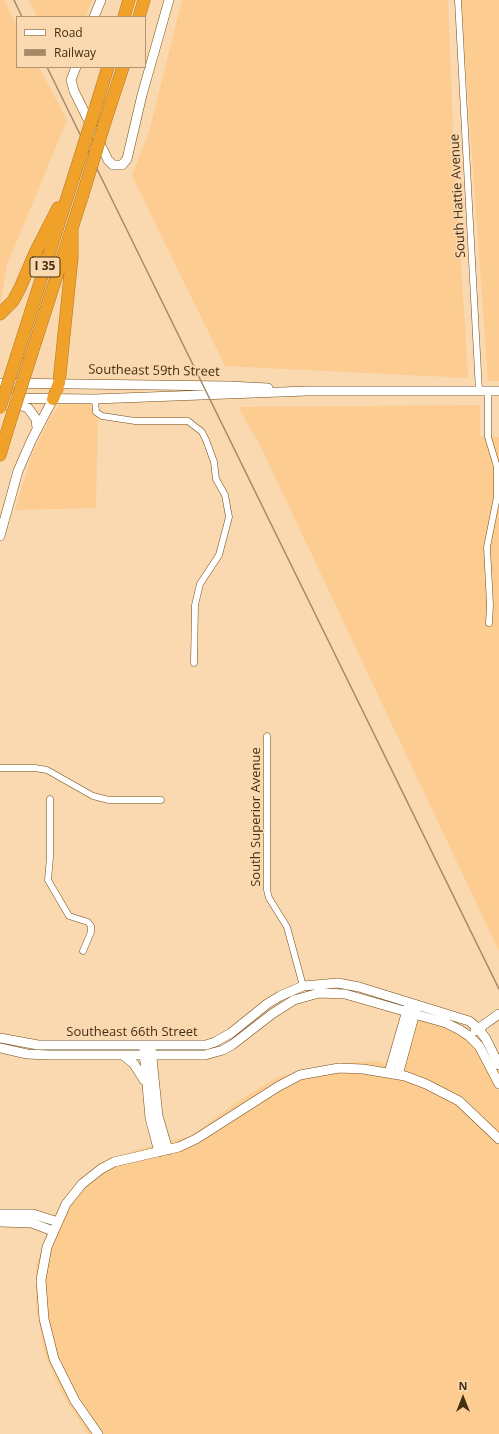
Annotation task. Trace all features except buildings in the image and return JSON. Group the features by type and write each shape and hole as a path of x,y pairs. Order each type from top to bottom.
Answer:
{"highway":[{"path":"124,16 130,0"},
{"path":"139,16 144,0"},
{"name":"I 35","path":"0,406 108,68"},
{"name":"I 35","path":"0,455 123,68"},
{"path":"0,314 13,301 20,288 35,253 73,178"},
{"path":"53,399 58,383 72,256 72,228"}],"main road":[{"path":"94,16 101,0"},
{"path":"76,68 71,80 74,91 108,160 113,165 122,165 127,159 142,95 168,0"},
{"name":"Southeast 59th Street","path":"0,383 229,386 307,391"},
{"name":"Southeast 59th Street","path":"0,398 95,399 307,391 499,391"},
{"path":"0,536 16,479 37,428 53,399"},
{"path":"0,406 22,406 28,408 36,419 37,428"},
{"name":"Southeast 66th Street","path":"0,1038 38,1045 196,1046 215,1042 231,1033 266,1004 280,996 303,986 338,983 359,987 458,1016 469,1021 478,1028"},
{"name":"Southeast 66th Street","path":"0,1048 38,1055 205,1055 223,1050 240,1040 284,1005 319,993 345,994 410,1012 446,1023 469,1036"},
{"path":"394,1074 413,1003"},
{"path":"499,1014 469,1036 479,1046 499,1084"},
{"path":"478,1028 486,1038 499,1065"},
{"path":"147,1046 164,1151"},
{"path":"123,1055 138,1069 146,1084"},
{"path":"148,1056 146,1084 150,1118 164,1151"},
{"path":"98,1434 82,1414 54,1360 46,1332 42,1304 42,1267 47,1247 66,1204 82,1184 101,1169 114,1162 164,1151 196,1139 279,1086 300,1076 338,1068 363,1069 394,1074 426,1084 459,1102 499,1140"},
{"path":"0,1214 34,1214 56,1227"},
{"path":"0,1222 32,1223 56,1227"}],"street":[{"name":"South Hattie Avenue","path":"458,0 484,391 488,437 497,467 497,497 487,547 490,605 489,623"},
{"path":"95,399 96,412 102,416 142,421 188,421 202,432 206,440 214,462 216,479 225,495 229,517 219,555 200,584 195,605 194,663"},
{"name":"South Superior Avenue","path":"267,736 267,890 269,898 287,927 303,986"},
{"path":"0,768 35,768 47,770 93,796 109,800 161,800"},
{"path":"50,799 50,857 48,880 69,916 88,922 90,926 90,932 83,951"}],"shaded area":[{"path":"0,0 4,0 16,23 16,68 40,68 67,120 7,265 0,305"},
{"path":"29,0 92,0 86,16 37,16"},
{"path":"182,0 448,0 453,128 468,378 225,366 132,176 150,128"},
{"path":"461,0 499,0 499,381 488,381"},
{"path":"98,403 96,508 15,510 32,454 50,418 59,405"},
{"path":"480,405 480,437 499,437 499,951 259,443 238,407"},
{"path":"400,1016 438,1024 464,1036 474,1047 486,1065 499,1091 499,1434 88,1434 61,1392 44,1351 36,1306 36,1265 54,1216 73,1189 98,1164 136,1150 191,1136 240,1100 278,1077 337,1064 376,1061 386,1064"}],"railway":[{"path":"14,0 22,16"},
{"path":"47,68 499,989"}]}
